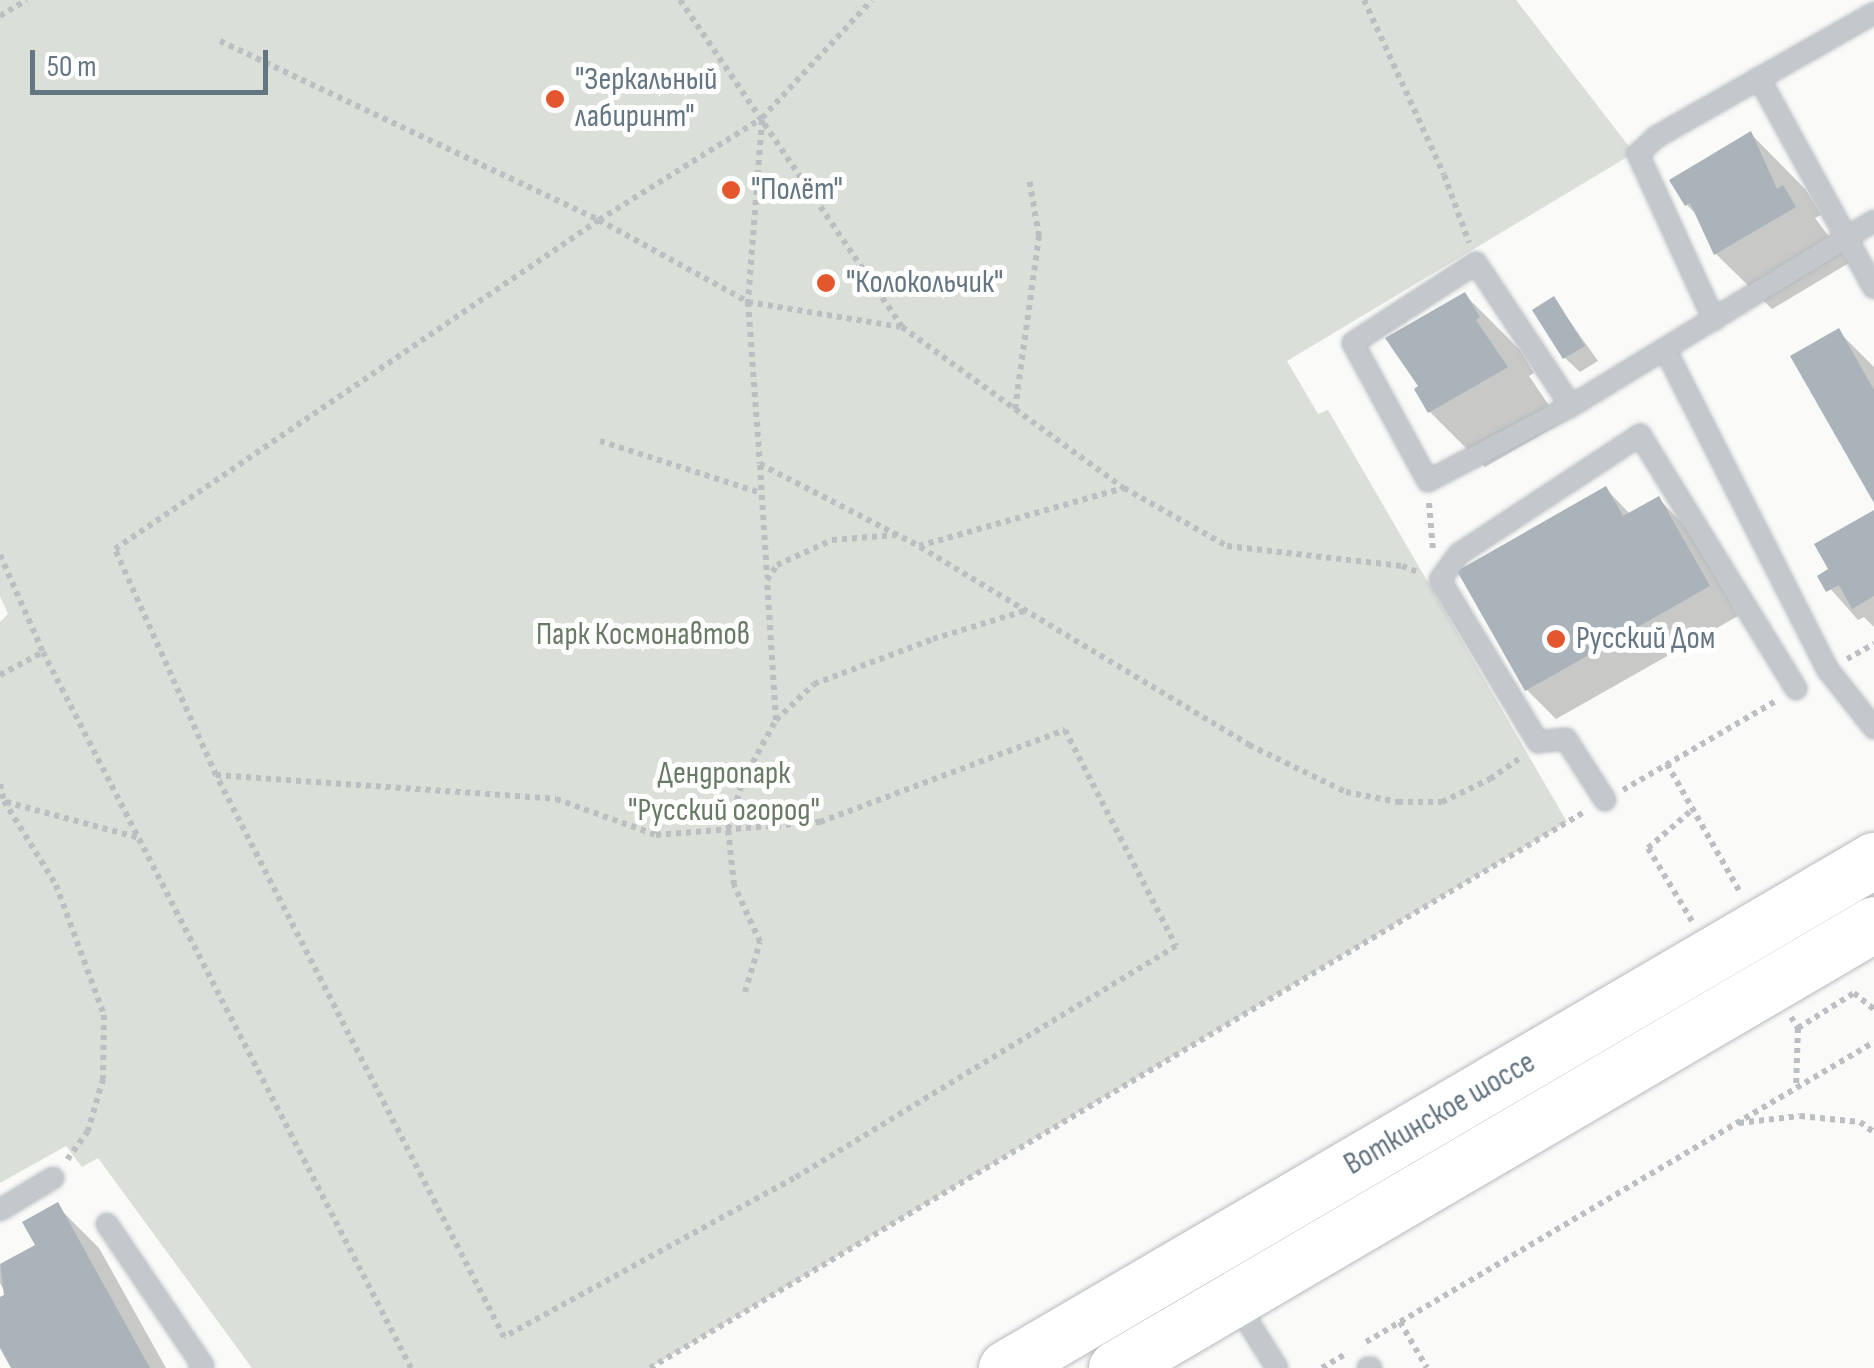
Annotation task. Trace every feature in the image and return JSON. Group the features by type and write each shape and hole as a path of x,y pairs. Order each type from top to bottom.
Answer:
{"main road":[{"name":"Воткинское шоссе","path":"1006,1368 1874,860"},
{"name":"Воткинское шоссе","path":"1116,1368 1874,924"}],"lane":[{"path":"1714,320 1638,154 1656,136 1874,13"},
{"path":"1759,78 1874,288"},
{"path":"1571,406 1476,263 1353,343 1428,481 1571,406 1874,221"},
{"path":"1665,349 1828,670 1874,728"},
{"path":"1605,800 1566,738 1538,742 1440,580 1458,554 1640,435 1796,688"},
{"path":"0,1210 53,1178"},
{"path":"107,1224 203,1366 200,1368"},
{"path":"1234,1299 1277,1368"}],"path":[{"path":"0,16 27,0"},
{"path":"680,0 902,328 1124,488 1227,546 1402,566 1440,580"},
{"path":"216,775 556,798 656,835 820,822 1065,730 1176,946 794,1178 504,1337 216,775 115,549 599,220 762,118 872,0"},
{"path":"1364,0 1444,175 1476,263"},
{"path":"220,40 599,220 748,302 902,328"},
{"path":"762,118 748,302 776,720"},
{"path":"1015,409 1039,236 1029,178"},
{"path":"600,441 762,493"},
{"path":"760,464 919,546 1250,745 1346,792 1398,802 1442,802 1490,779 1538,742"},
{"path":"1428,481 1433,553 1440,580"},
{"path":"919,546 1124,488"},
{"path":"767,580 777,564 832,540 897,535"},
{"path":"0,555 43,652 411,1368"},
{"path":"744,992 760,942 734,885 728,829 743,780 776,720 814,684 933,639 1028,609"},
{"path":"1828,670 1874,644"},
{"path":"0,674 43,652"},
{"path":"650,1368 1796,688"},
{"path":"0,784 2,801 56,885 104,1016 103,1079 88,1131 53,1178"},
{"path":"2,801 139,838"},
{"path":"1692,922 1648,848 1693,809"},
{"path":"1798,1028 1854,993 1874,1009"},
{"path":"1427,1368 1400,1322 1874,1042"},
{"path":"1736,1123 1800,1116 1860,1122 1874,1132"}],"green space":[{"name":"Парк Космонавтов","path":"0,0 1516,0 1634,153 1287,361 1318,414 1328,410 1567,822 650,1368 252,1368 98,1158 82,1167 66,1146 0,1183 0,622 8,614 0,596"}],"building":[{"path":"1751,131 1777,189 1783,185 1796,207 1714,255 1690,203 1685,206 1669,180"},
{"path":"1465,292 1480,317 1476,320 1508,367 1428,413 1414,389 1418,386 1385,338"},
{"path":"1554,296 1585,346 1563,359 1532,310"},
{"path":"1839,328 1874,390 1874,503 1790,356"},
{"name":"Русский Дом","path":"1606,486 1623,516 1659,496 1710,586 1525,691 1457,571"},
{"path":"1874,510 1874,596 1852,609 1839,585 1826,592 1817,576 1828,569 1814,544"},
{"path":"58,1202 150,1368 11,1368 0,1348 0,1297 4,1295 0,1264 35,1245 22,1222"}],"place":[{"name":"\"Зеркальный лабиринт\"","path":"555,99"},
{"name":"\"Полёт\"","path":"731,190"},
{"name":"\"Колокольчик\"","path":"826,283"},
{"name":"Русский Дом","path":"1556,639"}],"park label":[{"name":"Дендропарк \"Русский огород\"","path":"724,794"}]}
